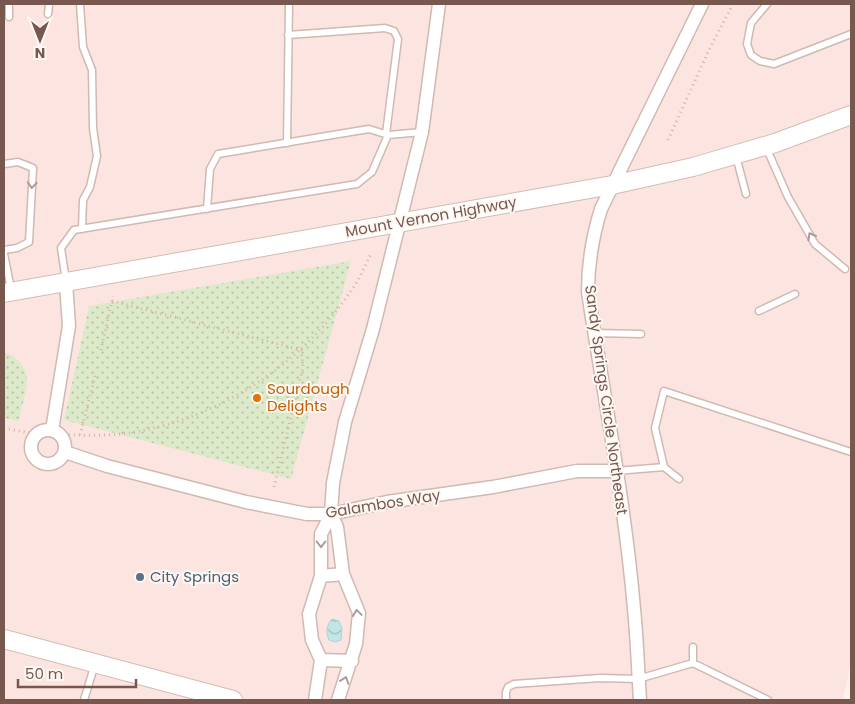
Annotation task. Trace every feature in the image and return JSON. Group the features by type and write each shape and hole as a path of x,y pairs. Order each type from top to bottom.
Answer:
{"street":[{"path":"315,700 321,660 312,640 308,614 320,576 320,534 331,514 333,483 344,422 373,329 398,222 422,132 439,4"},
{"name":"Sandy Springs Circle Northeast","path":"640,700 634,609 616,471 588,292 588,264 593,236 601,209 702,4"},
{"name":"Mount Vernon Highway","path":"8,293 612,185 693,167 736,155 851,116"},
{"path":"57,433 69,326 66,282"},
{"path":"40,431 57,433 65,441 65,452 62,458 53,464 37,460 31,451 31,445 36,435 40,431"},
{"name":"Galambos Way","path":"65,452 107,466 246,502 307,514 331,514 387,502 577,471 616,471"},
{"path":"331,514 337,527 343,574 359,612 356,644 352,661 338,700"},
{"path":"320,576 343,574"},
{"path":"4,639 233,700"},
{"path":"321,660 352,661"}],"lane":[{"path":"9,4 9,17"},
{"path":"48,14 50,4"},
{"path":"80,4 83,47 92,70 96,156 90,187 83,200 82,229"},
{"path":"287,143 289,4"},
{"path":"767,4 751,23 747,44 751,55 760,61 774,64 851,34"},
{"path":"66,282 61,248 74,230 357,184 372,172 387,134 398,39 394,31 385,28 288,35"},
{"path":"207,209 210,169 218,154 369,129 387,134 422,132"},
{"path":"766,146 788,197 816,244 845,270"},
{"path":"736,155 746,194"},
{"path":"4,164 18,162 33,168 29,242 4,252 8,293"},
{"path":"759,311 795,294"},
{"path":"594,333 641,334"},
{"path":"664,468 655,428 664,392 851,452"},
{"path":"616,471 664,468 680,479"},
{"path":"692,663 693,647"},
{"path":"84,700 95,663"},
{"path":"506,700 508,687 514,684 600,678 638,679 692,663 768,700"}],"path":[{"path":"668,140 708,52 733,4"},
{"path":"4,428 36,435 57,433 80,435 128,433 206,411 235,397 263,380 301,350 332,316 354,287 371,254"},
{"path":"101,350 113,296"},
{"path":"112,301 301,350"},
{"path":"274,487 303,367 301,350"},
{"path":"80,435 95,376"}],"shaded area":[{"path":"4,4 851,4 851,662 843,700 4,700"}],"green space":[{"path":"351,261 291,479 64,420 89,306"},
{"path":"4,352 12,355 19,361 27,377 19,421 4,418"}],"water":[{"path":"332,619 339,621 342,628 341,640 335,642 329,640 327,635 327,629"}],"place":[{"name":"Sourdough Delights","path":"257,398"},
{"name":"City Springs","path":"140,577"}]}
